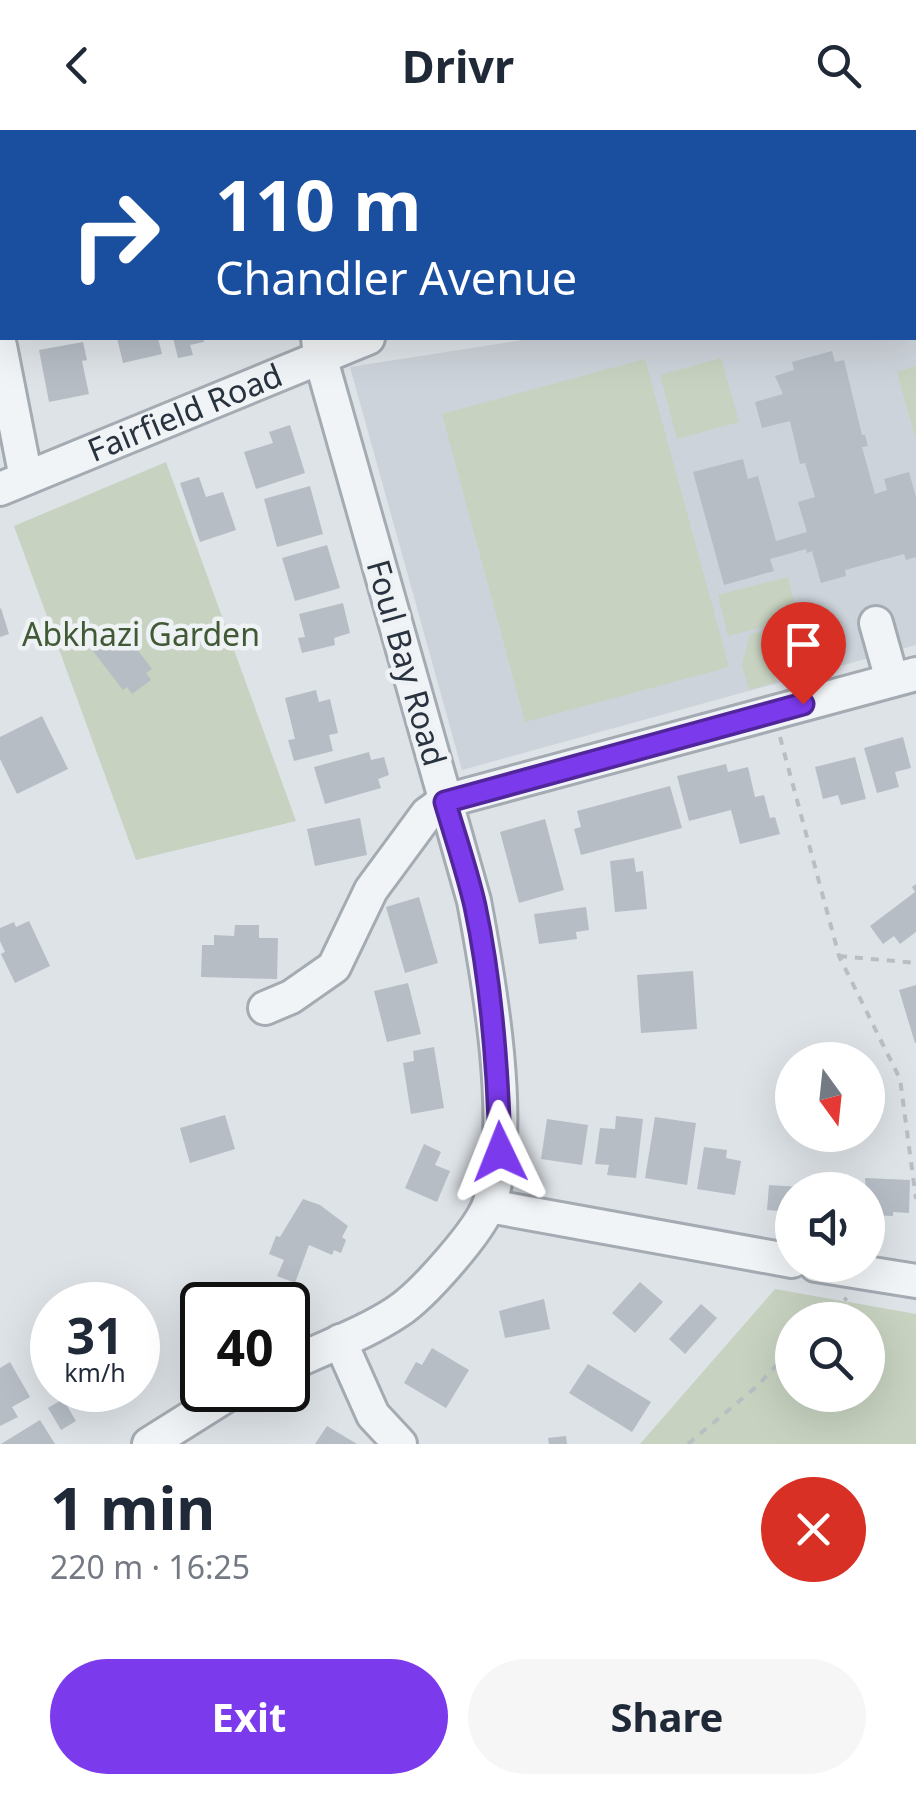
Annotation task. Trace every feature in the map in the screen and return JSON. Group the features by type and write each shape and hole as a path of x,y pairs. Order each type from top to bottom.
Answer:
{"street":[{"name":"Fairfield Road","path":"13,484 319,347 357,340"},
{"path":"0,346 13,484"},
{"name":"Foul Bay Road","path":"310,1354 399,1312 448,1263 489,1206 500,1152 498,1083 474,901 319,347"},
{"path":"265,1008 290,997 334,967 371,890 428,814 445,802 904,677 876,623"},
{"path":"489,1206 775,1258"},
{"path":"885,1277 916,1282"},
{"path":"340,1341 373,1415 400,1444"},
{"path":"149,1444 201,1412"}],"path":[{"path":"773,712 839,956 900,1079 916,1200"},
{"path":"839,956 916,963"},
{"path":"688,1444 775,1367"}],"shaded area":[{"path":"523,340 916,340 916,645 462,770 350,367"}],"green space":[{"path":"721,358 739,422 677,439 660,375"},
{"path":"645,359 729,667 525,722 442,414"},
{"path":"916,366 916,440 897,372"},
{"name":"Abkhazi Garden","path":"166,462 296,821 136,860 14,526"},
{"path":"788,577 798,618 728,636 718,595"},
{"path":"763,631 776,682 749,690 742,665 750,634"},
{"path":"775,1289 848,1302 775,1302 775,1412 885,1412 885,1309 916,1314 916,1444 640,1444"}],"building":[{"path":"117,340 158,340 162,354 123,363"},
{"path":"174,340 204,340 190,345 193,355 178,358"},
{"path":"83,342 87,360 82,361 89,394 49,402 39,350"},
{"path":"832,351 835,362 844,360 868,446 862,447 875,494 887,490 884,479 909,472 916,497 916,557 906,560 904,554 845,570 846,576 821,583 812,551 807,553 806,549 770,559 774,571 724,585 693,472 743,459 748,479 758,476 776,541 807,532 798,502 815,497 805,463 800,464 790,421 762,428 755,402 783,394 775,376 794,370 792,362"},
{"path":"290,425 305,473 256,489 244,452 273,443 269,432"},
{"path":"199,477 206,497 223,492 236,530 200,542 180,483"},
{"path":"310,486 323,534 277,547 264,499"},
{"path":"327,545 340,588 295,601 282,558"},
{"path":"343,603 350,633 334,638 335,645 302,653 298,638 305,637 299,614"},
{"path":"0,609 9,634 0,637"},
{"path":"112,629 127,648 133,644 152,669 146,673 151,680 132,694 127,687 123,690 89,646"},
{"path":"831,633 840,663 780,679 772,649"},
{"path":"316,690 319,702 330,699 338,733 329,735 333,751 294,761 288,740 295,739 285,698"},
{"path":"42,716 68,769 17,794 0,759 0,737"},
{"path":"903,737 911,768 895,772 899,787 877,793 864,748"},
{"path":"369,752 371,760 384,757 389,775 378,779 381,788 325,804 314,767"},
{"path":"855,757 866,799 841,805 838,795 823,799 815,767"},
{"path":"726,764 728,772 748,767 755,797 764,795 770,818 775,817 780,834 740,844 731,810 689,821 677,776"},
{"path":"670,786 682,828 581,855 574,829 581,827 577,811"},
{"path":"360,818 367,855 315,866 307,829"},
{"path":"545,819 564,890 519,903 500,832"},
{"path":"634,858 636,872 643,871 647,909 615,912 610,861"},
{"path":"916,884 916,932 900,944 894,936 883,944 870,926 915,892 912,887"},
{"path":"419,897 438,963 405,973 386,907"},
{"path":"586,907 589,930 576,932 577,939 539,944 534,914"},
{"path":"29,921 50,966 15,983 1,954 5,952 0,928"},
{"path":"235,925 259,925 259,938 278,938 277,979 201,977 202,945 214,945 214,935 234,936"},
{"path":"693,971 697,1029 641,1033 637,975"},
{"path":"408,983 421,1034 387,1042 374,991"},
{"path":"916,985 916,1043 915,1043 899,990"},
{"path":"434,1047 444,1108 411,1114 403,1063 414,1061 413,1051"},
{"path":"225,1115 235,1149 190,1163 180,1128"},
{"path":"616,1116 643,1119 636,1178 607,1175 609,1165 595,1164 600,1128 615,1129"},
{"path":"655,1117 696,1123 687,1185 645,1178"},
{"path":"547,1119 588,1125 582,1165 541,1159"},
{"path":"424,1144 441,1152 435,1165 450,1171 437,1202 405,1188"},
{"path":"704,1147 727,1150 726,1158 741,1161 735,1195 697,1189"},
{"path":"885,1179 910,1180 909,1213 893,1212 893,1216 885,1216"},
{"path":"769,1185 775,1185 775,1211 767,1210"},
{"path":"303,1199 320,1205 348,1226 342,1237 346,1240 341,1253 334,1250 332,1255 309,1245 295,1282 277,1276 284,1260 269,1254 276,1236 280,1237"},
{"path":"640,1282 663,1302 635,1333 612,1313"},
{"path":"544,1299 550,1329 505,1338 499,1311"},
{"path":"701,1304 717,1318 685,1354 669,1339"},
{"path":"432,1348 469,1370 446,1408 404,1383 416,1362 422,1365"},
{"path":"10,1362 30,1397 12,1407 18,1417 0,1426 0,1368"},
{"path":"588,1364 651,1402 632,1432 569,1393"},
{"path":"50,1412 71,1412 76,1421 61,1430"},
{"path":"40,1420 55,1444 1,1444"},
{"path":"327,1426 357,1444 315,1444"},
{"path":"566,1436 567,1444 549,1444 548,1438"}],"route":[{"path":"500,1152 498,1083 483,950 474,901 445,802 803,704"}]}
